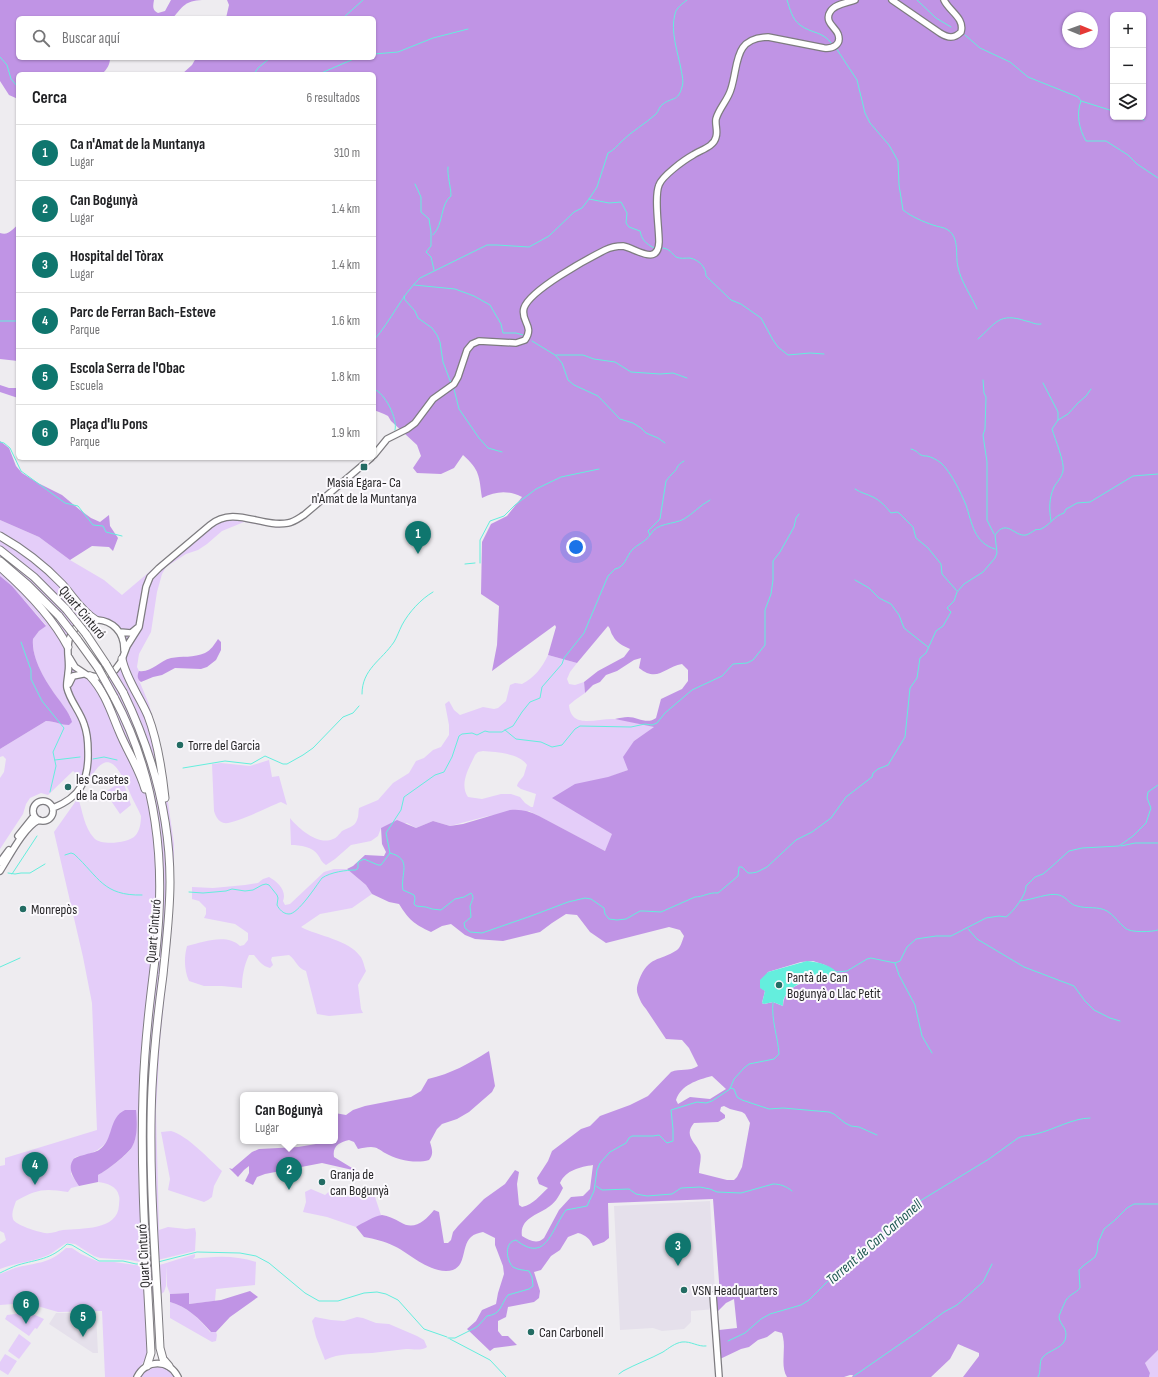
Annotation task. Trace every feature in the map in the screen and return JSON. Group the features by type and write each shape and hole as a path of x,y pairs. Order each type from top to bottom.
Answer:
{"highway":[{"path":"0,536 30,556 47,570 68,591 86,613 96,620"},
{"name":"Quart Cinturó","path":"0,550 34,577 66,610 86,634 106,664 123,692 147,747 166,813 170,882 168,919 155,1043 151,1144 160,1348 163,1359 169,1366"},
{"name":"Quart Cinturó","path":"0,561 28,585 59,616 78,639 98,668 129,726 140,755 148,783 154,815 159,856 159,915 143,1092 142,1163 151,1354 147,1366"},
{"path":"0,567 18,583 40,607 58,630 68,647"},
{"path":"123,656 126,673 138,694 152,726 160,762 166,813"},
{"path":"88,675 97,684 102,692 144,785 154,815"}],"street":[{"path":"376,453 387,439 407,429 415,423 433,399 454,384 467,350 472,344 479,341 516,343 525,340 529,334 529,330 524,317 524,308 528,302 552,280 611,247 627,247 646,255 651,255 656,252 659,242 657,196 659,184 664,177 690,157 714,142 716,135 716,119 731,92 738,56 742,48 752,40 759,37 768,37 824,48 832,48 838,43 839,37 829,21 828,15 835,7 855,0"},
{"path":"892,0 940,33 948,37 956,37 961,32 960,20 947,6 944,0"},
{"path":"69,692 69,683 75,675 100,676 109,673 117,667 127,646 139,627 146,588 150,577 214,522 221,518 229,517 281,523 294,521 369,460"},
{"path":"53,808 62,804 77,792 84,781 88,768 88,742 86,728 69,692 67,683 69,657 68,647 70,638 76,628 85,622 96,620 103,621 111,624 120,632 124,642 123,656"},
{"path":"120,632 131,633 137,628 141,621"},
{"path":"69,657 75,667 88,675"},
{"path":"0,871 25,832 36,818 34,807 40,801 49,802 53,808 53,813 50,818 45,821 36,818"},
{"path":"0,862 36,818"},
{"path":"713,1296 718,1377"},
{"path":"137,1377 147,1366 160,1363 169,1366 174,1370 178,1377"}],"shaded area":[{"path":"0,0 154,0 153,6 158,13 165,11 171,0 202,0 188,3 179,10 174,16 16,16 16,60 110,60 109,63 108,67 104,72 16,72 16,98 9,95 0,81"},
{"path":"227,0 1158,0 1158,1350 1145,1363 1150,1373 1149,1377 963,1377 979,1356 979,1353 958,1344 950,1359 931,1377 852,1377 853,1375 850,1375 844,1377 787,1377 783,1363 784,1342 782,1333 775,1331 767,1337 758,1340 749,1347 741,1349 720,1359 719,1330 737,1328 734,1299 726,1303 717,1312 716,1296 720,1295 713,1199 608,1203 609,1238 604,1242 593,1246 591,1241 581,1234 578,1233 568,1237 560,1250 551,1256 541,1270 534,1272 540,1291 539,1298 534,1302 508,1307 506,1317 498,1321 498,1331 502,1336 508,1336 517,1345 494,1348 490,1351 467,1329 476,1321 482,1310 496,1304 504,1274 503,1266 495,1245 495,1238 483,1232 472,1236 468,1241 461,1263 453,1270 446,1271 431,1268 390,1244 364,1237 356,1227 379,1215 391,1218 405,1225 415,1225 427,1218 434,1210 439,1212 444,1243 448,1243 451,1240 453,1232 458,1226 484,1199 505,1184 515,1170 519,1172 517,1184 519,1205 522,1207 533,1202 548,1188 539,1184 537,1178 548,1161 552,1151 581,1129 590,1126 600,1116 630,1105 648,1096 671,1072 691,1069 698,1066 689,1048 682,1040 666,1039 642,1004 637,991 639,980 647,966 655,960 671,954 680,947 684,936 680,930 669,927 606,943 590,932 577,915 566,914 540,932 503,941 475,939 465,935 451,924 442,926 431,932 412,921 399,904 389,902 372,894 366,885 347,869 353,866 365,855 384,856 386,852 382,844 381,828 397,820 416,828 433,821 450,826 463,824 510,810 521,810 535,814 605,851 612,834 552,798 575,784 608,777 628,770 623,757 634,741 654,727 615,719 632,717 646,721 653,720 656,718 661,699 682,689 688,681 688,670 682,664 661,673 651,674 639,668 641,658 634,660 617,671 606,675 600,682 593,685 585,693 584,682 598,671 624,657 630,649 616,640 608,626 577,663 548,655 556,627 555,625 492,671 497,645 499,606 481,594 482,542 491,524 507,516 522,497 512,493 502,492 482,498 476,469 463,455 454,468 441,474 417,473 413,468 421,456 417,445 391,421 388,416 376,411 376,72 184,72 195,60 376,60 376,16 226,16 229,5","holes":["813,961 825,965 837,972 833,978 810,981 795,987 789,991 785,997 783,1006 773,1002 762,1003 765,991 760,987 768,972 801,962","712,1076 726,1089 710,1099 690,1097 678,1104 676,1100 682,1090 690,1084","724,1106 742,1112 745,1114 750,1123 742,1167 734,1180 727,1180 699,1173 701,1155 690,1135 691,1128 694,1123 718,1122 725,1118 725,1115 720,1111 721,1107","593,1165 590,1189 583,1196 571,1197 559,1210 544,1238 539,1241 533,1241 522,1236 522,1230 527,1221 550,1206 556,1200 563,1188 560,1183 570,1172"]},
{"path":"16,227 16,361 0,359 0,233 6,234"},
{"path":"0,385 9,388 16,388 16,397 0,392"},
{"path":"0,441 9,448 16,466 22,473 62,495 91,518 100,522 109,515 110,526 118,538 113,551 109,547 92,546 70,560 39,537 0,520"},
{"path":"230,514 281,521 280,528 244,522 222,531 198,550 186,554 166,567 162,574 157,592 151,632 139,654 137,667 139,671 138,678 149,704 160,746 174,844 174,889 171,936 160,1041 156,1110 159,1230 168,1227 186,1229 195,1228 195,1251 145,1263 130,1260 100,1258 75,1244 67,1243 46,1256 0,1269 0,1244 6,1240 4,1233 0,1231 0,1166 5,1165 5,1158 97,1130 92,1003 54,832 78,798 88,829 94,838 102,842 121,842 135,836 138,832 141,816 117,768 107,762 101,764 88,783 73,771 48,795 41,793 30,798 26,804 23,814 0,849 0,778 4,772 6,759 3,756 0,757 0,749 46,721 57,722 71,718 40,671 33,650 33,639 46,625 12,586 0,576 0,520 39,537 70,560 104,580 122,595 214,518","holes":["100,622 113,629 119,639 121,649 119,659 113,667 104,673 94,674 78,666 75,663 70,650 74,636 79,628 88,623","136,1112 136,1134 132,1147 122,1158 98,1175 98,1182 114,1187 119,1196 117,1213 112,1220 106,1224 88,1228 48,1233 27,1228 18,1224 13,1219 12,1214 16,1201 23,1197 41,1190 68,1192 71,1188 79,1186 71,1174 75,1157 87,1155 102,1147 106,1143 111,1132"]},
{"path":"0,576 12,586 46,626 39,631 33,639 35,655 41,672 50,688 67,711 72,722 69,725 46,721 0,749"},
{"path":"218,639 221,642 221,650 216,660 207,667 201,669 175,668 162,675 141,682 139,680 139,671 151,669 171,658 196,656 205,653 211,649"},
{"path":"548,655 577,663 567,679 569,684 575,685 584,682 585,693 569,705 571,713 575,718 586,721 614,719 655,727 634,741 628,770 553,798 613,834 605,851 529,811 488,816 450,826 433,821 416,828 407,823 381,828 378,836 371,841 351,845 326,865 316,852 310,848 291,845 290,818 303,831 315,838 327,841 337,837 342,831 355,824 358,818 359,808 378,800 393,783 409,773 416,761 424,758 433,750 441,747 449,735 449,725 445,704 449,701 454,710 460,715 483,707 494,709 498,708 506,701 510,685 515,683 522,684 530,679 546,660","holes":["483,751 513,756 524,761 527,765 524,775 517,786 521,789 536,794 533,807 525,803 520,797 511,794 501,794 482,799 468,797 464,787 466,776 475,755 478,752"]},
{"path":"269,760 272,777 279,776 287,805 281,802 229,823 220,821 216,817 214,811 212,764 221,763 250,766"},
{"path":"123,781 131,805 120,814 105,792"},
{"path":"334,869 347,869 366,885 372,894 352,908 320,914 301,927 349,946 361,957 366,971 358,985 361,1009 363,1013 329,1016 317,1014 306,971 300,968 294,959 289,955 272,957 271,960 273,965 270,968 263,965 254,955 249,955 242,979 242,988 204,986 189,981 185,964 187,946 222,939 235,942 240,946 244,945 248,940 248,933 235,924 204,918 206,908 199,901 192,899 192,887 213,888 245,885 258,883 269,877 276,881 283,890 283,901 285,905 290,904 324,872"},
{"name":"Pantà de Can Bogunyà o Llac Petit","path":"807,961 829,966 839,975 824,980 806,981 797,985 790,990 784,998 783,1006 773,1002 762,1003 765,991 760,988 760,980 768,972"},
{"path":"489,1051 495,1086 492,1092 469,1112 457,1119 442,1124 437,1129 430,1142 432,1154 429,1160 418,1162 401,1159 373,1147 358,1149 354,1142 349,1140 335,1147 334,1157 357,1171 322,1163 265,1174 257,1177 253,1185 245,1181 249,1173 249,1166 238,1177 229,1168 232,1169 252,1152 259,1149 298,1147 316,1144 338,1144 338,1114 346,1115 353,1110 365,1106 411,1097 421,1091 428,1079 460,1068"},
{"path":"125,1110 136,1110 136,1134 132,1147 126,1154 98,1175 98,1182 79,1186 73,1177 71,1163 75,1158 99,1150 104,1146 116,1118"},
{"path":"171,1131 184,1137 222,1171 214,1186 212,1197 204,1202 168,1190 170,1179 161,1132"},
{"path":"311,1189 325,1195 332,1189 359,1192 375,1197 381,1215 356,1227 327,1217 303,1212 306,1202 305,1192"},
{"path":"710,1201 716,1309 691,1311 691,1322 684,1329 662,1331 653,1328 620,1330 614,1206"},
{"path":"66,1248 72,1248 99,1262 114,1262 150,1267 195,1254 193,1259 209,1257 240,1258 256,1262 255,1285 216,1289 215,1301 188,1304 189,1293 170,1294 167,1286 167,1266 166,1286 164,1292 161,1294 145,1294 148,1347 146,1358 134,1377 105,1377 102,1311 58,1312 27,1303 0,1305 0,1274 15,1268 42,1262 60,1253"},
{"path":"250,1291 258,1297 230,1317 216,1332 211,1332 202,1322 187,1310 170,1302 170,1294 189,1293 189,1304 221,1300"},
{"path":"170,1302 182,1307 192,1314 202,1322 210,1332 216,1332 216,1341 212,1342 170,1318"},
{"path":"23,1313 33,1314 44,1319 37,1329 35,1328 29,1336 5,1319 7,1315"},
{"path":"56,1313 96,1313 98,1353 93,1353 49,1324"},
{"path":"315,1317 344,1321 357,1317 376,1323 389,1324 424,1340 427,1347 420,1349 342,1355 325,1360 316,1337 312,1321"},
{"path":"19,1334 31,1343 19,1359 8,1351"},
{"path":"1158,1350 1158,1377 1149,1377 1150,1373 1145,1363"},
{"path":"5,1354 17,1361 8,1375 0,1370 0,1362"},
{"path":"156,1366 167,1369 175,1377 140,1377 146,1370"}],"waterway":[{"path":"345,16 363,0"},
{"path":"376,338 407,293 420,278 487,245 529,247 549,236 574,212 582,208 597,187 608,153 656,114 662,105 679,95 683,85 683,78 673,28 675,14 680,6 687,0"},
{"path":"787,0 797,23 804,28 825,37 832,44"},
{"path":"917,0 936,18 951,27"},
{"path":"376,54 398,52 433,38 468,29"},
{"path":"965,35 980,48 1010,62 1028,77 1078,97 1081,101 1079,106 1079,121 1086,141 1106,141 1128,155 1137,164 1158,178"},
{"path":"836,48 857,80 865,113 870,123 889,145 898,161 899,185 903,210 922,221 946,229 952,233 956,242 959,273 977,309"},
{"path":"0,57 7,65 11,79 16,85"},
{"path":"255,72 268,60"},
{"path":"324,72 351,60"},
{"path":"1081,101 1110,110"},
{"path":"433,235 439,225 445,204 451,196 448,167"},
{"path":"415,184 421,197 421,212 429,219 431,246 426,252 431,257 434,270"},
{"path":"589,199 609,203 621,202 627,213 626,223 629,227 640,231 644,241 654,248"},
{"path":"663,248 669,250 678,258 690,258 699,262 705,270 706,276 731,300 741,304 761,318 778,347 788,355 810,353 824,354"},
{"path":"414,285 455,289 474,296 490,305 501,324 503,333 516,333 523,335"},
{"path":"404,296 405,300 415,311 418,318 432,328 437,335 440,342 443,362 451,383"},
{"path":"978,339 994,324 1004,319 1010,318 1041,324"},
{"path":"0,321 16,321"},
{"path":"532,341 555,355 562,363 568,380 574,385 598,396 620,419 633,423 646,433 665,443"},
{"path":"556,355 583,355 594,359 615,362 631,372 660,374 673,373 687,378"},
{"path":"983,380 984,393 986,397 985,429 983,435 987,462 987,520 994,534"},
{"path":"1043,383 1058,412 1058,420"},
{"path":"454,389 459,409 479,438 488,448 502,452"},
{"path":"1051,521 1050,499 1054,487 1063,471 1061,457 1052,429 1058,420 1068,414 1091,389"},
{"path":"376,390 386,401 393,413 395,430"},
{"path":"0,442 4,443 10,448 21,471 65,503 78,506 93,525 103,526 106,532 122,536"},
{"path":"911,449 922,455 929,456 945,467 952,477 966,505 972,525 978,537 982,542 995,549"},
{"path":"390,853 386,833 401,810 404,797 435,775 444,772 452,757 459,736 462,734 472,733 477,735 485,731 502,732 513,726 530,702 540,698 542,687 562,664 564,658 584,633 608,576 615,569 621,566 632,550 650,535 648,531 660,519 666,481 679,464 684,461"},
{"path":"480,563 480,540 490,521 504,516 515,505 536,489 561,477 599,469"},
{"path":"189,892 203,893 232,889 245,891 253,890 266,884 269,885 277,895 277,905 279,908 283,912 289,914 293,913 302,905 322,878 330,874 348,870 356,870 358,868 358,862 364,859 381,865 390,853 401,859 403,863 403,890 414,895 414,904 416,906 441,910 455,899 464,897 471,893 473,898 470,906 471,917 464,923 465,928 470,932 482,933 568,902 585,898 591,899 604,908 605,914 609,919 617,920 626,919 640,911 661,912 695,897 718,893 738,876 739,867 742,867 748,873 757,872 767,867 796,840 812,832 831,818 846,797 872,777 873,773 878,769 888,765 905,737 910,688 917,678 920,658 926,653 936,631 943,626 951,612 947,608 954,601 957,592 964,584 983,572 995,558 997,553 995,535 999,530 1007,528 1022,535 1029,534 1044,527 1057,516 1064,513 1066,509 1077,503 1090,502 1133,476 1158,474"},
{"path":"855,489 876,499 891,513 899,513 913,527 916,538 928,548 941,564 942,574 957,591"},
{"path":"650,535 661,526 684,519 710,500"},
{"path":"505,730 516,739 541,742 552,747 562,745 575,729 580,726 631,727 645,724 652,725 657,723 665,713 692,690 722,676 733,664 747,663 753,660 765,645 765,610 771,594 773,561 780,552 794,527 796,518 799,514"},
{"path":"465,564 475,563"},
{"path":"855,580 869,588 879,598 891,604 899,615 904,628 928,647"},
{"path":"362,694 365,678 373,666 394,642 405,620 420,602 433,592"},
{"path":"21,642 31,670 31,679 42,701 64,728 53,752 56,766 50,792"},
{"path":"183,768 225,761 251,764 265,756 283,764 287,764 313,748 343,717 353,713 359,706"},
{"path":"55,760 80,757"},
{"path":"93,759 104,757 117,760"},
{"path":"836,972 847,971 871,958 895,963 900,961 907,947 916,939 936,936 951,936 986,918 999,916 1006,917 1019,903 1026,886 1035,877 1043,874 1069,851 1082,848 1119,846 1133,836 1146,823 1151,808 1147,798 1148,792 1158,785"},
{"path":"12,874 37,836"},
{"path":"1121,846 1135,843 1158,843"},
{"path":"65,855 71,853 74,854 103,884 110,889 118,892 142,895"},
{"path":"8,873 30,873 45,864"},
{"path":"1020,901 1055,894 1064,897 1070,903 1081,907 1104,909 1128,930 1141,932 1158,930"},
{"path":"968,929 977,939 1024,967 1074,986 1094,1010 1120,1021"},
{"path":"0,967 20,958"},
{"path":"895,963 899,975 915,1005 922,1036 932,1053"},
{"path":"448,1338 455,1338 475,1328 487,1316 498,1311 508,1295 529,1289 533,1286 532,1277 529,1271 515,1268 511,1264 507,1252 509,1244 516,1240 526,1246 534,1248 541,1246 547,1242 566,1210 587,1206 594,1191 597,1170 600,1163 610,1152 626,1143 632,1136 659,1135 667,1143 673,1141 671,1110 697,1102 706,1103 712,1101 730,1089 734,1079 749,1064 774,1059 779,1054 773,1015 773,1002"},
{"path":"730,1088 734,1089 737,1097 742,1100 769,1109 783,1108 829,1112 851,1126 859,1127 877,1135"},
{"name":"Torrent de Can Carbonell","path":"728,1341 745,1333 761,1319 770,1314 801,1305 809,1300 827,1282 863,1252 876,1244 888,1233 901,1216 915,1204 989,1159 1018,1138 1043,1132 1077,1120 1090,1118"},
{"path":"596,1186 602,1190 629,1189 636,1194 647,1196 672,1194 681,1188 700,1187 717,1192 741,1193 773,1184 778,1184 792,1191"},
{"path":"1038,1377 1043,1357 1061,1345 1065,1340 1066,1333 1059,1317 1060,1314 1069,1296 1080,1288 1079,1270 1095,1257 1098,1243 1104,1229 1127,1208 1134,1204 1158,1204"},
{"path":"0,1273 18,1265 49,1256 67,1244 72,1245 99,1261 123,1261 142,1264"},
{"path":"158,1262 197,1252 240,1253 256,1256 269,1263 305,1293 319,1301 338,1301 364,1293 377,1292 386,1294 398,1300 424,1329 447,1337"},
{"path":"854,1376 944,1312 957,1305 983,1282 992,1264"},
{"path":"450,1339 490,1360 506,1377"},
{"name":"Torrent de Can Carbonell","path":"619,1374 679,1343 685,1342 706,1346"}],"place":[{"name":"Masia Egara- Ca n'Amat de la Muntanya","path":"364,467"},
{"name":"Ca n'Amat de la Muntanya","path":"418,554"},
{"name":"Torre del Garcia","path":"180,745"},
{"name":"les Casetes de la Corba","path":"68,787"},
{"name":"Monrepòs","path":"23,909"},
{"name":"Pantà de Can Bogunyà o Llac Petit","path":"779,985"},
{"name":"Granja de can Bogunyà","path":"322,1182"},
{"name":"Parc de Ferran Bach-Esteve","path":"35,1185"},
{"name":"Can Bogunyà","path":"289,1190"},
{"name":"Hospital del Tòrax","path":"678,1266"},
{"name":"VSN Headquarters","path":"684,1290"},
{"name":"Plaça d'Iu Pons","path":"26,1324"},
{"name":"Can Carbonell","path":"531,1332"},
{"name":"Escola Serra de l'Obac","path":"83,1337"}]}
